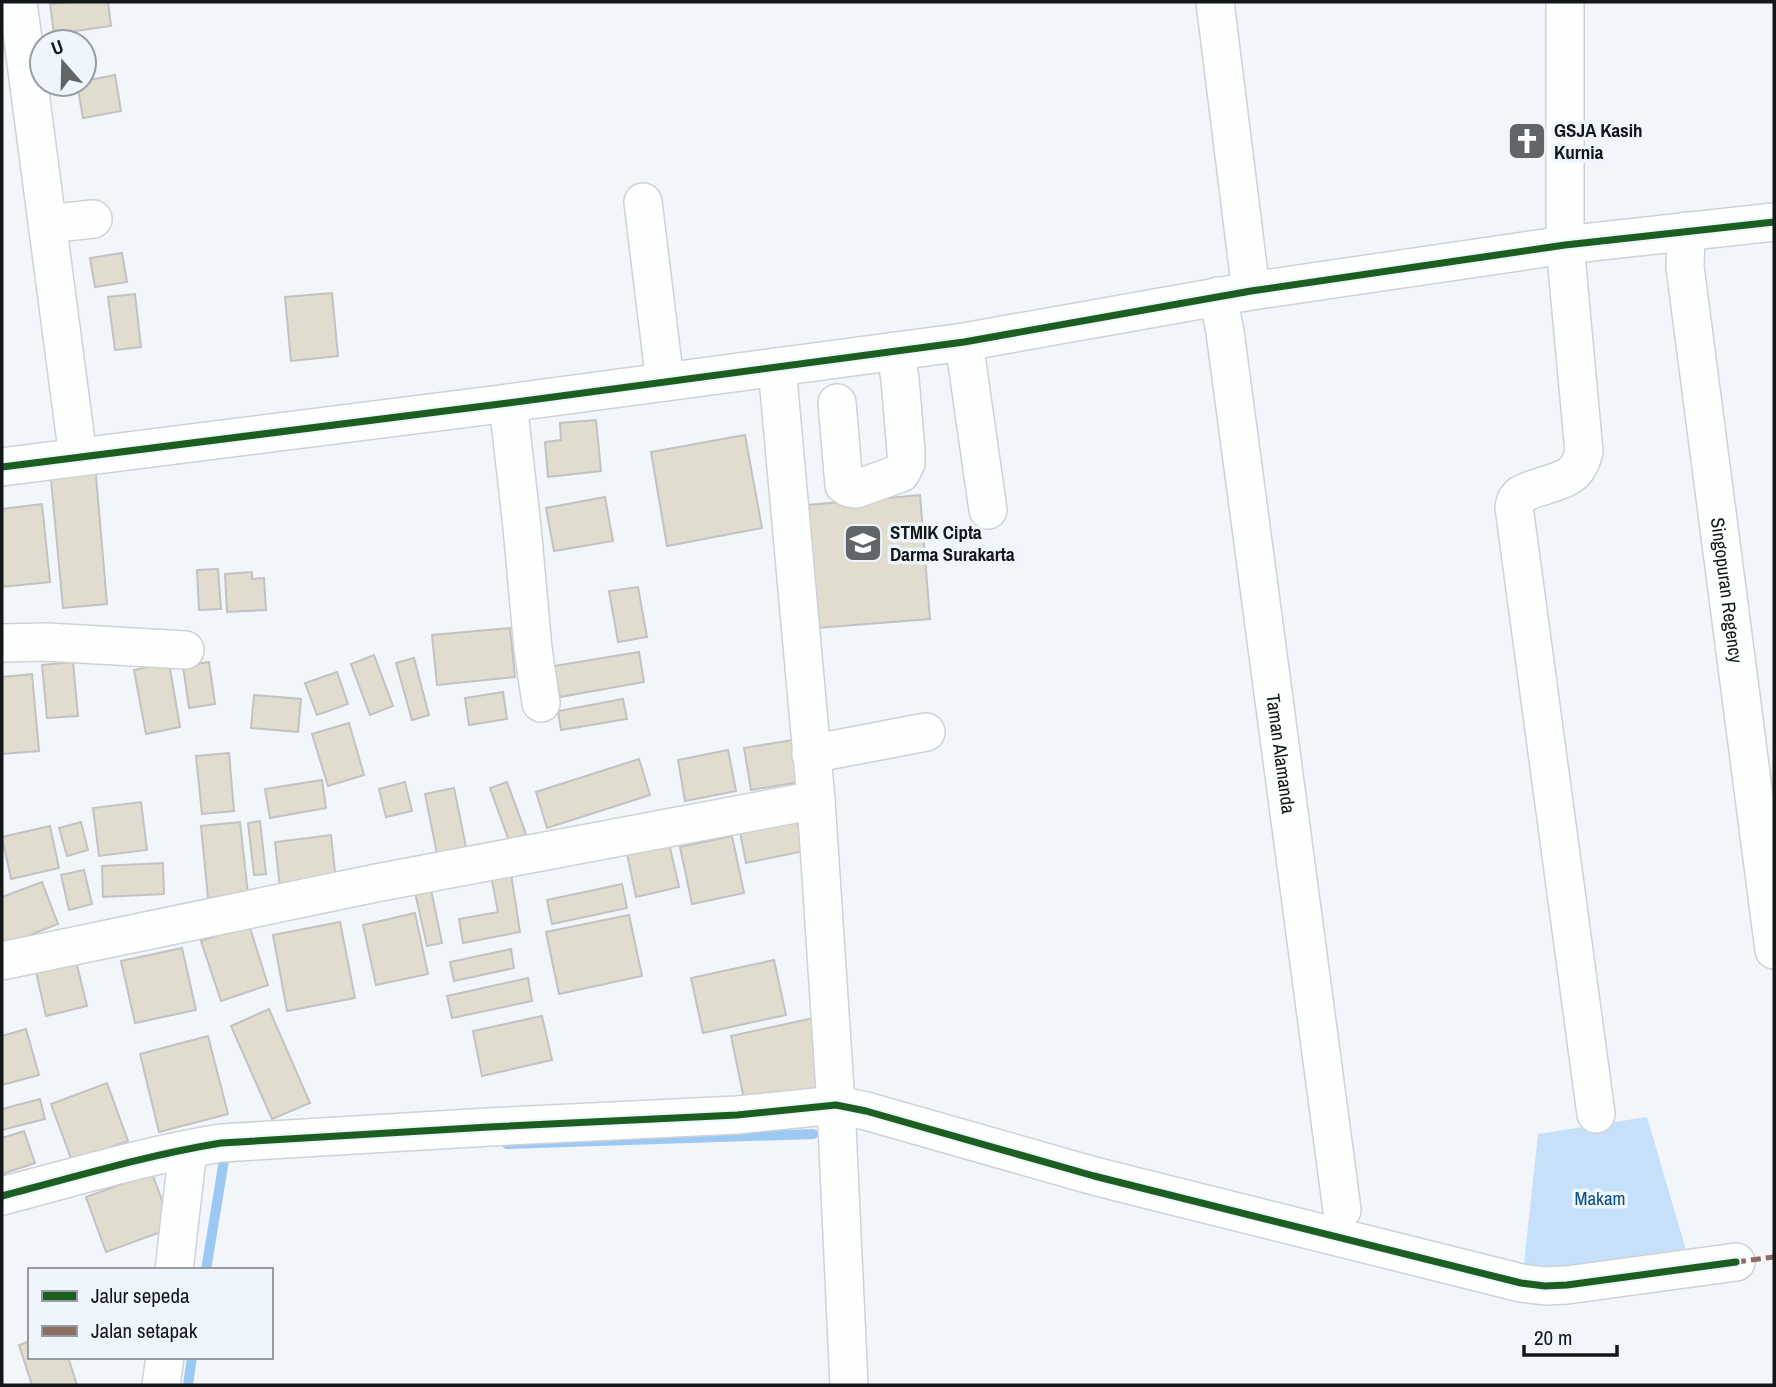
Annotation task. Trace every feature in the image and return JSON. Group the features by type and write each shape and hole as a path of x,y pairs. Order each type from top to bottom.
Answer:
{"street":[{"path":"18,2 78,457"},
{"name":"Taman Alamanda","path":"1215,2 1235,293 1225,332 1342,1210"},
{"path":"1565,2 1565,245 1584,452 1574,472 1520,495 1514,507 1596,1114"},
{"path":"643,202 665,382"},
{"path":"47,224 93,219"},
{"path":"2,467 964,342 1235,293 1565,245 1774,222"},
{"name":"Singopuran Regency","path":"1686,231 1685,267 1774,950"},
{"path":"964,342 988,510"},
{"path":"837,403 844,485 856,489 901,473 906,463 906,451 895,351"},
{"path":"777,367 816,800 836,1105 849,1385"},
{"path":"508,403 541,704"},
{"path":"2,643 47,642 185,650"},
{"path":"811,754 926,732"},
{"path":"2,961 376,883 816,800"},
{"path":"2,1196 221,1143 737,1115 836,1105 866,1111 1094,1176 1521,1283 1567,1285 1736,1262"},
{"path":"174,1268 188,1149"},
{"path":"162,1385 164,1359"}],"green space":[{"name":"Makam","path":"1647,1117 1686,1250 1523,1273 1538,1134"}],"building":[{"path":"108,2 111,26 53,28 50,4"},
{"path":"115,75 121,111 83,118 79,98 98,98 98,78"},
{"path":"122,253 127,282 95,287 90,258"},
{"path":"332,293 338,356 291,361 285,297"},
{"path":"135,294 141,347 115,350 108,297"},
{"path":"596,420 601,471 548,477 545,442 561,440 560,423"},
{"path":"745,435 762,528 667,546 651,452"},
{"path":"95,464 107,604 63,608 50,469"},
{"path":"920,495 930,619 817,628 808,505"},
{"path":"605,497 613,541 554,551 546,508"},
{"path":"42,504 50,582 2,587 2,509"},
{"path":"218,569 221,609 199,610 197,570"},
{"path":"252,572 252,579 264,578 266,610 227,612 225,574"},
{"path":"638,587 647,637 618,642 609,591"},
{"path":"510,628 515,677 437,685 432,635"},
{"path":"639,652 644,682 560,697 554,666"},
{"path":"146,654 169,663 180,727 146,734 134,670 148,667"},
{"path":"374,655 393,706 370,715 351,664"},
{"path":"414,658 429,715 412,720 396,663"},
{"path":"73,662 78,716 47,718 42,665"},
{"path":"209,662 215,704 189,708 183,666"},
{"path":"337,672 348,704 317,715 305,683"},
{"path":"32,674 39,751 2,754 2,677"},
{"path":"503,692 507,719 469,725 465,698"},
{"path":"254,695 301,699 298,732 251,728"},
{"path":"623,699 627,719 561,730 558,711"},
{"path":"349,723 364,775 328,786 312,734"},
{"path":"805,738 811,780 751,790 744,748"},
{"path":"728,750 736,791 685,801 678,760"},
{"path":"229,753 234,811 202,814 196,756"},
{"path":"639,759 650,795 547,828 536,792"},
{"path":"322,780 326,808 270,818 265,789"},
{"path":"405,782 412,811 386,817 379,789"},
{"path":"507,782 526,834 509,841 490,788"},
{"path":"454,788 466,847 437,854 425,794"},
{"path":"141,802 147,850 99,856 93,808"},
{"path":"794,809 804,851 746,863 738,821"},
{"path":"260,821 266,874 254,875 248,823"},
{"path":"81,822 88,850 67,856 59,828"},
{"path":"240,822 248,894 208,898 201,826"},
{"path":"50,826 59,868 11,879 2,837"},
{"path":"666,830 679,887 636,897 624,839"},
{"path":"331,835 336,881 280,888 275,842"},
{"path":"732,836 744,893 692,904 680,847"},
{"path":"163,863 164,894 103,897 102,866"},
{"path":"510,867 520,932 463,943 459,919 498,912 490,870"},
{"path":"84,870 92,904 69,910 61,875"},
{"path":"42,882 58,924 5,945 2,937 2,897"},
{"path":"622,884 627,908 552,924 547,900"},
{"path":"430,885 442,943 427,946 414,888"},
{"path":"415,913 428,974 376,985 363,925"},
{"path":"629,915 642,976 559,994 546,932"},
{"path":"340,922 355,998 287,1011 273,935"},
{"path":"249,925 268,985 221,1001 201,941"},
{"path":"182,948 196,1010 135,1023 121,961"},
{"path":"511,949 514,968 454,981 450,962"},
{"path":"75,957 87,1006 46,1016 35,967"},
{"path":"774,960 786,1015 703,1033 691,978"},
{"path":"528,978 532,1001 452,1018 447,996"},
{"path":"269,1009 310,1103 272,1119 231,1026"},
{"path":"542,1016 552,1060 482,1076 473,1031"},
{"path":"818,1017 832,1086 745,1104 731,1036"},
{"path":"26,1029 39,1075 2,1085 2,1036"},
{"path":"208,1036 228,1114 159,1132 140,1054"},
{"path":"107,1083 128,1141 72,1161 51,1104"},
{"path":"40,1099 45,1119 2,1130 2,1109"},
{"path":"24,1131 35,1163 2,1174 2,1138"},
{"path":"152,1173 172,1228 106,1252 86,1197"},
{"path":"28,1342 28,1359 69,1359 77,1385 32,1385 19,1345"}],"waterway":[{"path":"507,1144 813,1134"},
{"path":"206,1268 225,1154 230,1154"},
{"path":"188,1385 192,1359"}],"marked path":[{"path":"1736,1262 1774,1257"}],"cycle path":[{"path":"2,467 964,342 1251,291 1565,245 1774,222"},
{"path":"2,1196 138,1160 221,1143 737,1115 836,1105 866,1111 1094,1176 1521,1283 1567,1285 1736,1262"}],"place":[{"name":"GSJA Kasih Kurnia","path":"1527,141"},
{"name":"STMIK Cipta Darma Surakarta","path":"863,543"}]}
